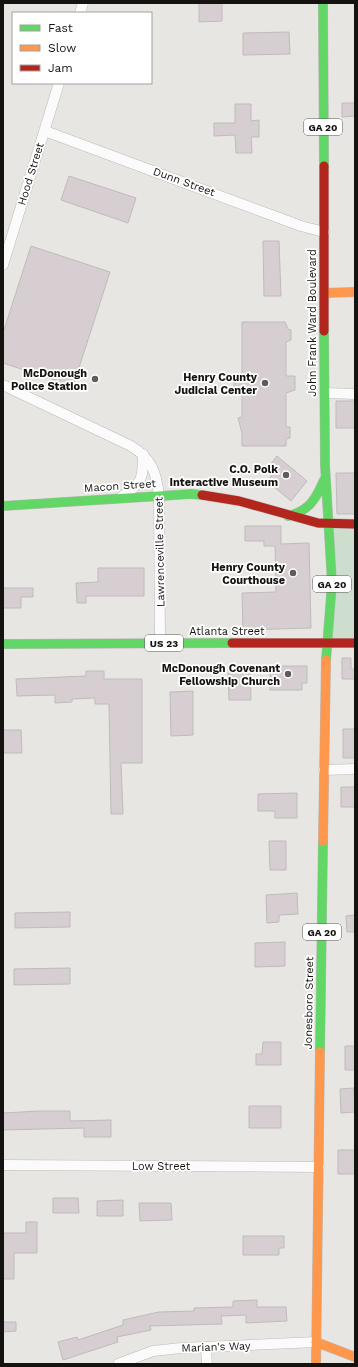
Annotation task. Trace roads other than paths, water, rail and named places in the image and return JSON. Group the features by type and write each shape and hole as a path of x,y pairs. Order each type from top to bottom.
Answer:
{"main road":[{"name":"John Frank Ward Boulevard","path":"323,3 325,476 332,583 326,643"},
{"path":"324,293 355,292"},
{"path":"288,516 300,514 318,498 325,476"},
{"name":"Macon Street","path":"3,506 191,494 220,497 288,516 328,524 355,524"},
{"name":"Atlanta Street","path":"3,644 355,642"},
{"name":"Jonesboro Street","path":"316,1364 326,643"},
{"path":"316,1342 355,1356"}],"street":[{"name":"Hood Street","path":"3,265 59,84"},
{"name":"Dunn Street","path":"44,131 225,196 301,226 324,232"},
{"name":"Lawrenceville Street","path":"3,385 131,446 143,454 156,474 159,495 160,643"},
{"path":"325,393 355,394"},
{"path":"120,498 135,489 141,481 143,454"},
{"path":"324,770 355,769"},
{"name":"Low Street","path":"3,1165 319,1167"},
{"name":"Marian's Way","path":"118,1364 153,1351 181,1348 316,1342"},
{"path":"206,1348 207,1364"}],"place":[{"name":"McDonough Police Station","path":"95,379"},
{"name":"Henry County Judicial Center","path":"265,383"},
{"name":"C.O. Polk Interactive Museum","path":"286,475"},
{"name":"Henry County Courthouse","path":"293,573"},
{"name":"McDonough Covenant Fellowship Church","path":"288,674"}]}
